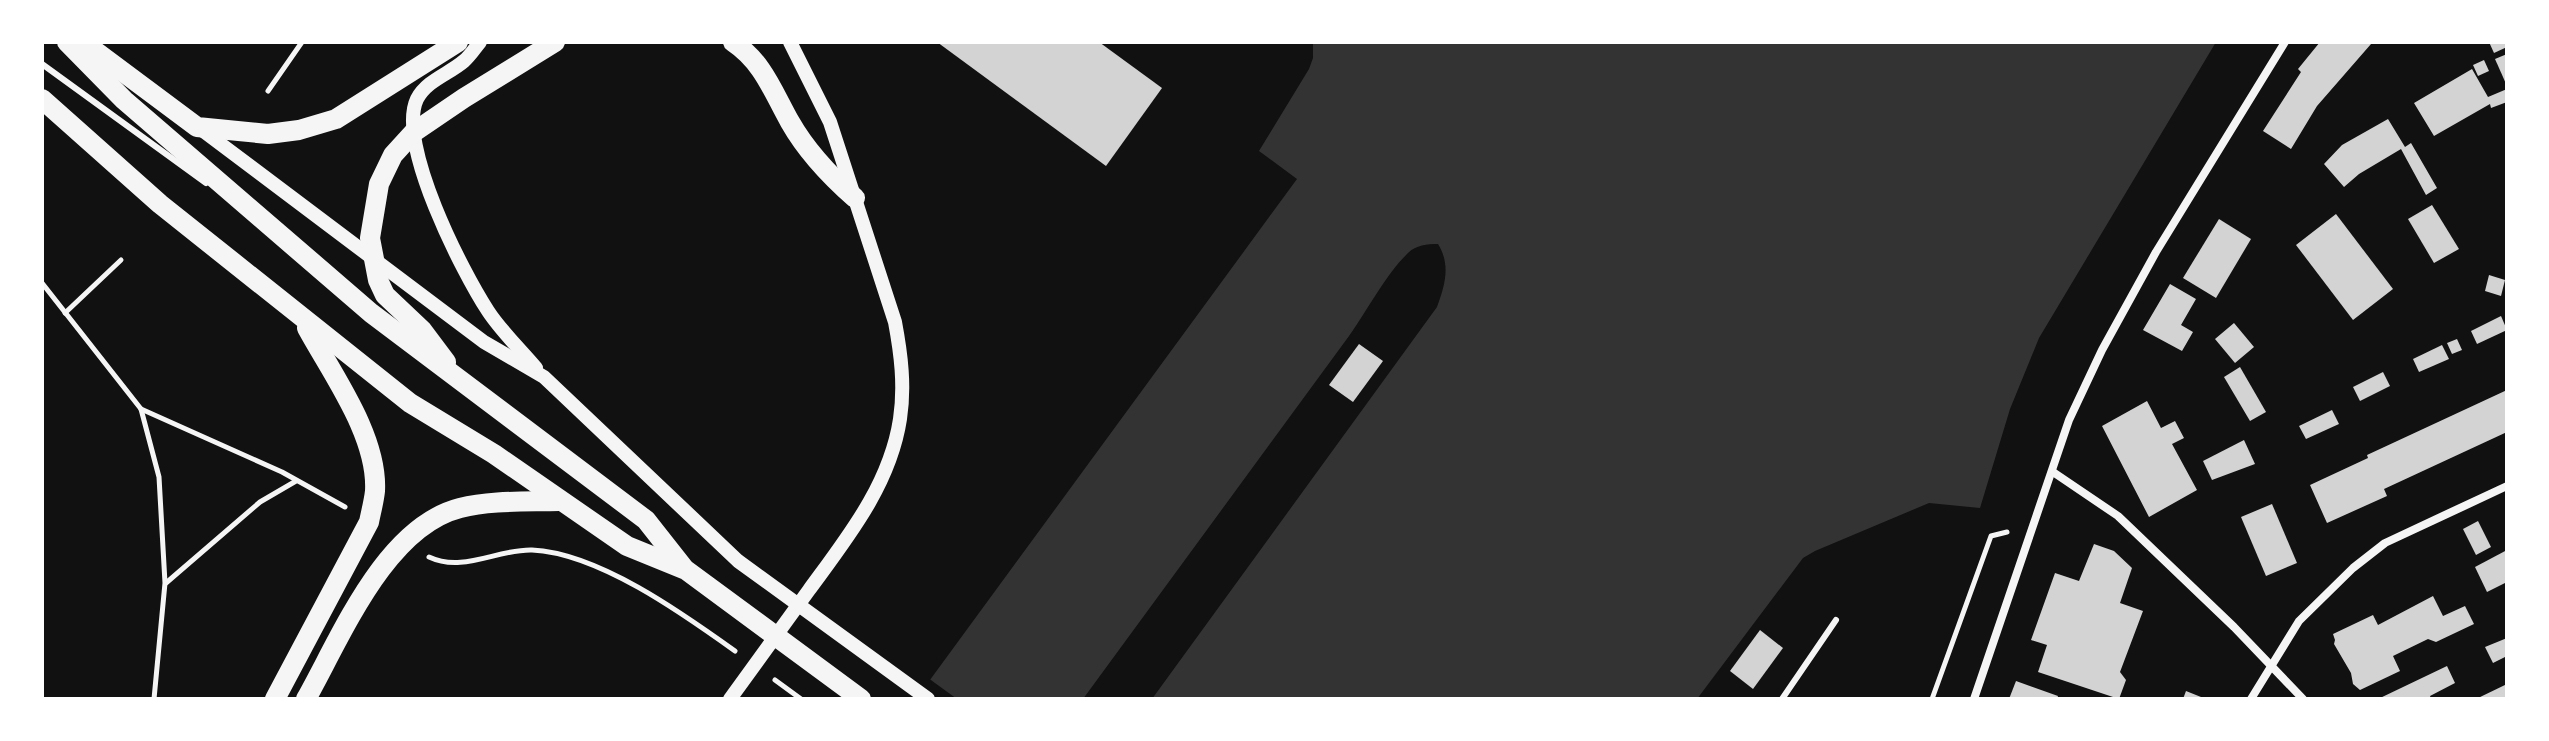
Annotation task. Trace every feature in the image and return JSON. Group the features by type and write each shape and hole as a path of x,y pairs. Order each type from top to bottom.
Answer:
{"main road":[{"path":"67,42 124,100 371,313 646,520 686,570"},
{"path":"83,42 197,127 268,134 317,126 336,119 458,42"},
{"path":"460,381 422,330 385,295 378,280 372,258 371,219 379,184 393,155 414,132 555,42"},
{"path":"733,42 760,67 791,124 825,171 855,198"},
{"path":"45,97 160,204 410,403 494,454 627,546 686,570 861,699"},
{"path":"275,699 369,522 375,490 372,459 352,407 301,317"},
{"path":"306,699 371,583 403,543 430,520 460,508 559,501"}],"street":[{"path":"480,42 465,60 426,87 416,101 414,132 434,202 462,267 490,314 544,377 738,561 928,699"},
{"path":"730,699 853,531 890,457 900,421 903,389 895,322 855,198 830,122 790,42"},
{"path":"1974,699 2069,420 2102,350 2156,252 2285,42"},
{"path":"197,127 484,342 544,377"},
{"path":"2053,472 2118,516 2234,627 2303,699"},
{"path":"2251,699 2299,621 2353,568 2374,551 2414,528 2507,486"}],"lane":[{"path":"42,64 293,247"},
{"path":"1782,699 1836,620"}],"path":[{"path":"268,91 302,42"},
{"path":"65,313 121,260"},
{"path":"42,283 141,409 159,477 165,583 154,699"},
{"path":"165,583 260,502 297,480"},
{"path":"1932,699 1991,536 2035,524"}],"shaded area":[{"path":"1313,42 2216,42 2039,338 2010,409 1980,508 1929,503 1803,558 1697,699 1152,699 1437,307 1446,267 1438,244 1415,248 1392,271 1349,336 1083,699 916,699 1297,179 1259,151 1309,69"}],"pier":[{"path":"927,677 935,683 957,699 912,699"}],"building":[{"path":"937,42 1099,42 1162,88 1106,166"},
{"path":"2320,42 2371,44 2317,106 2291,149 2263,131 2301,72 2298,69"},
{"path":"2489,42 2507,42 2507,47 2494,53"},
{"path":"2507,54 2507,86 2495,59"},
{"path":"2484,60 2489,71 2478,76 2473,65"},
{"path":"2472,69 2488,97 2507,89 2507,102 2491,108 2490,104 2434,136 2414,103"},
{"path":"2388,119 2405,147 2411,143 2437,188 2426,195 2401,149 2359,174 2344,187 2324,164 2342,145"},
{"path":"2432,205 2459,249 2434,263 2408,219"},
{"path":"2336,214 2393,289 2353,320 2296,245"},
{"path":"2219,219 2251,239 2216,298 2183,278"},
{"path":"2489,275 2505,280 2501,296 2485,291"},
{"path":"2170,284 2196,299 2181,325 2193,332 2182,351 2143,330"},
{"path":"2501,316 2507,330 2477,344 2471,331"},
{"path":"2234,323 2254,347 2235,363 2215,339"},
{"path":"2457,339 2462,350 2452,354 2447,343"},
{"path":"1359,344 1383,361 1353,402 1329,385"},
{"path":"2442,345 2449,359 2419,372 2413,359"},
{"path":"2240,367 2266,412 2250,421 2224,377"},
{"path":"2383,372 2390,386 2360,401 2353,387"},
{"path":"2507,390 2507,432 2384,489 2387,496 2327,523 2310,485"},
{"path":"2147,401 2161,428 2175,421 2184,438 2172,444 2197,490 2149,517 2102,426"},
{"path":"2332,410 2339,424 2306,439 2299,426"},
{"path":"2244,440 2255,464 2212,480 2203,461"},
{"path":"2272,504 2297,563 2266,576 2241,517"},
{"path":"2478,521 2491,547 2476,555 2463,529"},
{"path":"2094,544 2114,551 2132,568 2120,603 2143,611 2120,672 2126,680 2119,699 2038,672 2047,645 2031,640 2055,573 2079,581"},
{"path":"2507,550 2507,582 2487,592 2475,567"},
{"path":"2433,596 2443,616 2465,606 2474,624 2436,642 2428,639 2393,656 2400,671 2360,690 2353,684 2351,673 2334,644 2333,634 2373,615 2378,625"},
{"path":"1760,630 1783,648 1753,689 1730,671"},
{"path":"2507,638 2507,656 2493,663 2485,647"},
{"path":"2447,666 2455,683 2430,696 2431,699 2378,699"},
{"path":"2016,681 2058,696 2057,699 2009,699"},
{"path":"2507,684 2507,699 2476,699"},
{"path":"2186,691 2206,699 2183,699"}]}
